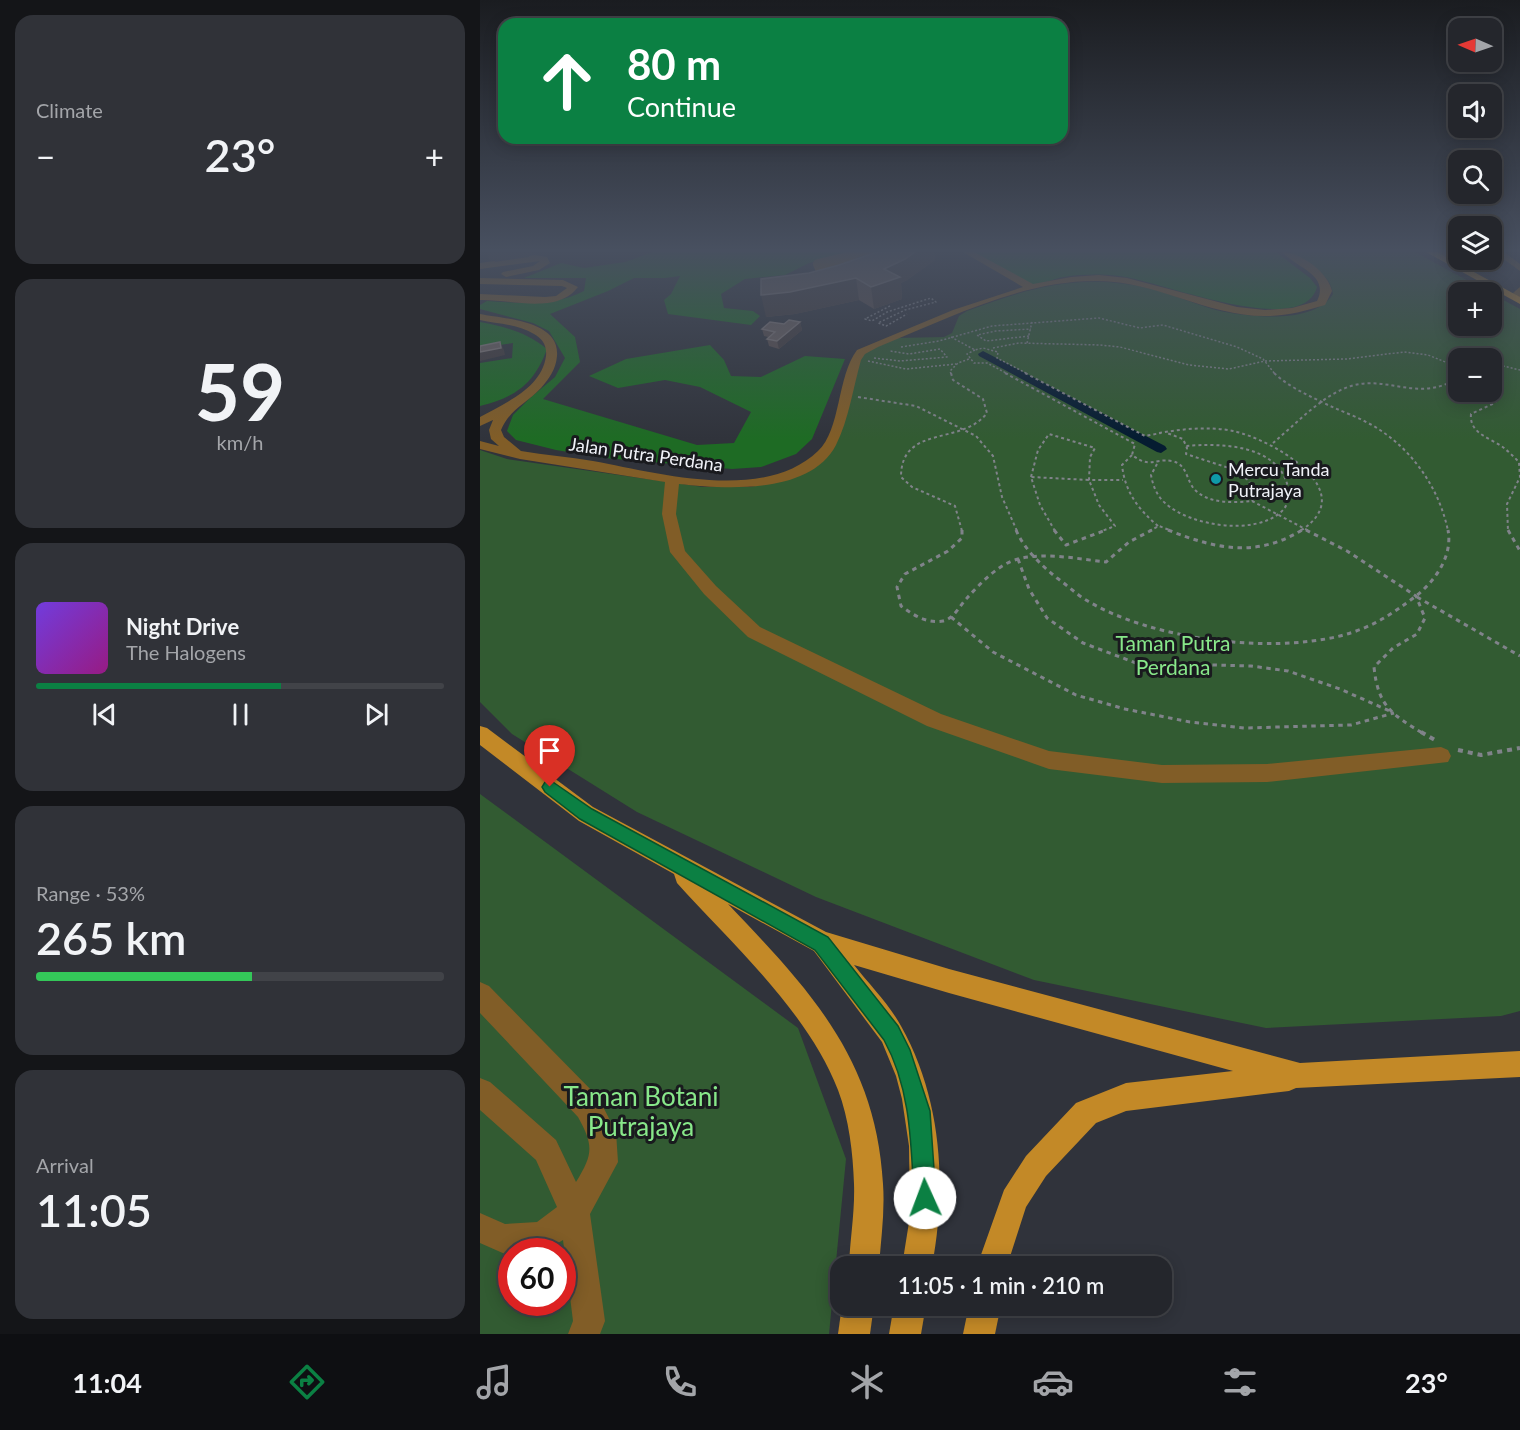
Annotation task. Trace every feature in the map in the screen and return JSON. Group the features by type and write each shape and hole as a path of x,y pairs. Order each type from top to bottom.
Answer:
{"main road":[{"path":"480,734 586,814 822,943 960,984 1300,1076"},
{"path":"674,863 781,980 828,1041 852,1089 862,1131 869,1178 865,1256"},
{"path":"822,943 891,1033 900,1050 919,1111 924,1160 925,1217 919,1256"},
{"path":"996,1256 1014,1200 1036,1166 1086,1113 1126,1097 1300,1076 1520,1064"},
{"path":"854,1334 856,1316"},
{"path":"905,1334 908,1316"},
{"path":"980,1334 984,1316"},
{"path":"987,1316 987,1334"}],"street":[{"path":"861,352 953,314"},
{"path":"480,317 527,327 542,333 552,346 553,360 544,380 519,399 480,422"},
{"name":"Jalan Putra Perdana","path":"480,445 516,453 711,484 760,482 795,473 815,462 831,446 855,360 861,352"},
{"path":"480,410 519,399"},
{"path":"516,453 498,439 495,430 499,420 519,399"},
{"path":"672,477 669,513 678,552 710,590 754,632 934,720 1049,760 1162,774 1267,773 1446,749"},
{"path":"480,995 588,1107 602,1132 604,1162 575,1212 542,1238 505,1239 480,1228"},
{"path":"480,1092 546,1150 575,1212 589,1321 584,1334"}],"path":[{"path":"882,314 865,319 872,321 883,314"},
{"path":"894,315 886,326 878,323 894,315"},
{"path":"845,396 916,406 976,436 993,456 1009,518 1020,541 1045,568 1086,600 1128,618 1191,637 1252,643 1296,643 1340,636 1386,619 1432,584 1445,558 1449,535 1444,511 1434,488 1414,461 1380,430 1291,387 1275,374 1265,361 1237,347 1162,325 1140,328 1099,318 1054,324 1032,322 992,326 951,337 887,349 897,354 914,354 940,349 947,357 900,361 875,358 861,352"},
{"path":"1027,343 1032,322"},
{"path":"1029,336 986,341 977,335 996,331 1031,329"},
{"path":"951,337 975,350"},
{"path":"991,349 998,352 997,358 1145,436 1183,428 1212,428 1242,433 1273,443 1301,464 1318,483 1321,504 1316,519 1292,538 1265,546 1225,549 1190,539 1159,526 1131,499 1123,480 1122,465 1132,455 1135,444 987,363 974,363 967,354 975,350 1027,343 1120,347 1203,367 1229,369 1265,361 1346,359 1404,352 1428,355 1448,364"},
{"path":"881,353 875,358 865,360 906,369 958,363 969,359"},
{"path":"958,363 951,371 953,380 983,399 987,413 978,423 953,434 928,439 912,449 902,459 901,477 912,488 955,506 962,526 962,538 948,551 905,574 897,587 901,606 917,618 944,621 951,617 966,599 1002,566 1018,559 1034,556 1106,562 1130,542 1159,526"},
{"path":"1502,366 1520,370"},
{"path":"1273,443 1348,387 1361,383 1383,383 1418,390 1439,388 1448,383"},
{"path":"1494,402 1471,414 1469,421 1486,438 1502,446 1519,462 1520,477 1511,487 1506,525 1514,546 1520,551"},
{"path":"1159,433 1172,433 1183,439 1186,454 1199,461 1215,463 1236,470 1248,479 1255,490 1252,501"},
{"path":"1049,434 1095,448 1090,457 1089,480 1093,496 1102,512 1115,526 1066,545 1038,505 1031,477 1038,450 1049,434"},
{"path":"1157,464 1151,475 1154,489 1167,505 1189,517 1213,524 1240,526 1259,524 1280,514 1289,500 1289,489 1282,472 1267,459 1249,449 1211,443 1186,446"},
{"path":"1132,455 1143,463 1157,464 1173,461 1186,470 1187,480 1195,491 1211,500 1228,504 1252,501 1280,514 1347,551 1416,596 1520,656"},
{"path":"1031,477 1123,480"},
{"path":"1018,559 1029,588 1047,618 1083,643 1136,663 1251,666 1288,671 1340,689 1394,713 1446,749 1464,753 1500,754 1520,748"},
{"path":"1394,713 1377,693 1374,666 1393,648 1417,634 1425,618 1416,596"},
{"path":"951,617 993,652 1076,695 1125,709 1190,722 1244,728 1351,725 1394,713"}],"green space":[{"path":"500,314 550,314 575,337 580,362 543,399 697,445 734,443 751,412 700,387 665,380 618,388 589,376 626,359 710,345 724,360 731,376 761,377 805,356 845,359 812,439 796,454 761,467 732,469 605,458 556,450 516,440 507,431 513,415 555,377 565,358 549,331 533,323"},
{"path":"670,314 760,316 751,325"},
{"name":"Taman Putra Perdana","path":"962,314 1448,314 1448,336 1502,336 1502,314 1520,314 1520,1011 1501,1016 1266,1028 1034,980 816,897 637,812 512,734 480,702 480,450 507,459 703,487 750,487 775,482 828,453 855,366 867,351 897,338 944,337 952,333"},
{"path":"480,322 515,331 547,349 536,371 522,387 504,398 480,406 480,363 512,358 513,343 480,348"},
{"name":"Taman Botani Putrajaya","path":"480,794 798,1028 846,1159 837,1256 830,1256 829,1334 480,1334"}],"building":[{"path":"789,320 800,322 777,341 767,339 775,332 762,329 770,322 784,324"},
{"path":"500,342 501,348 480,352 480,346"}],"waterway":[{"path":"983,354 1161,449"}],"place":[{"name":"Mercu Tanda Putrajaya","path":"1216,479"}],"route":[{"path":"550,787 586,814 822,943 891,1033 900,1050 919,1111 925,1198"}]}
